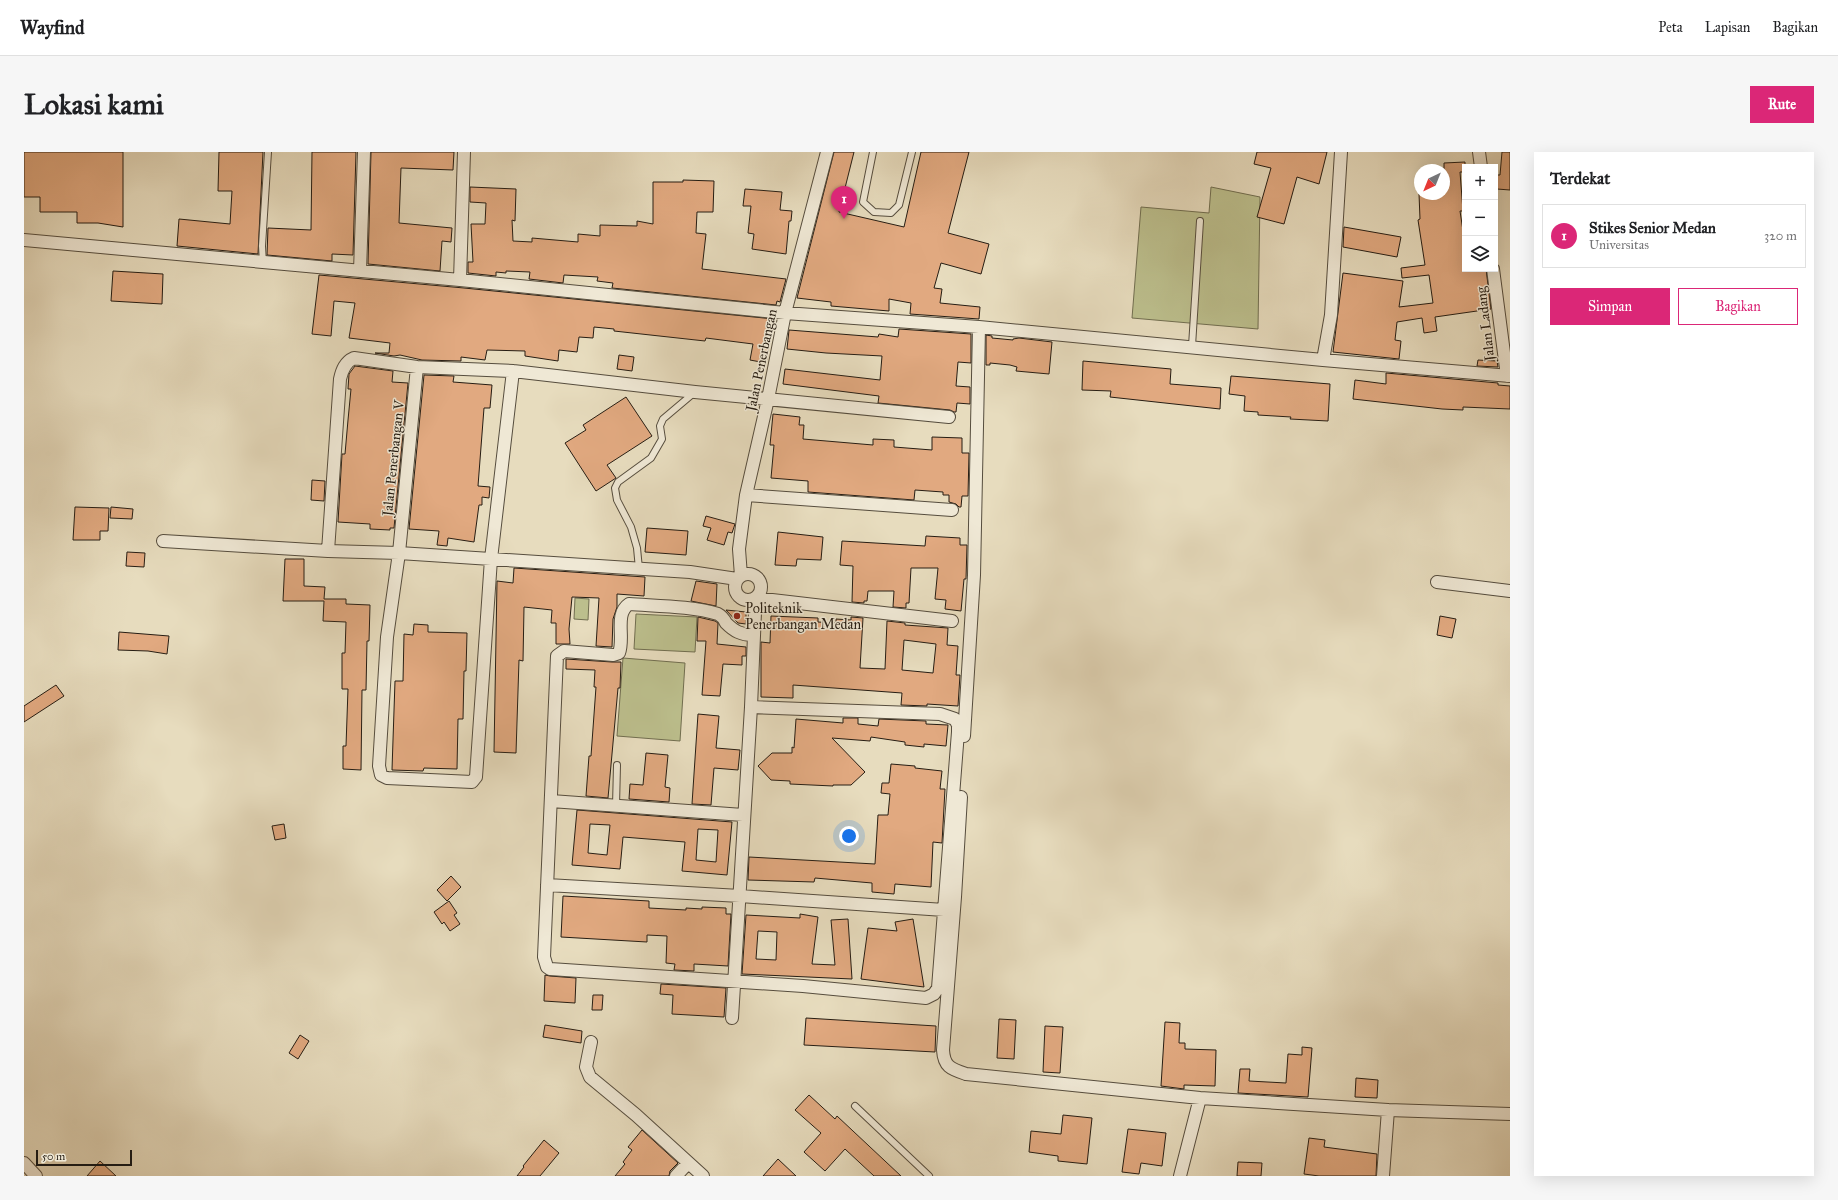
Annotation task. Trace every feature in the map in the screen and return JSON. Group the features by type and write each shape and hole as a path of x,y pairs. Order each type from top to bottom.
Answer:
{"street":[{"path":"360,271 364,152"},
{"path":"460,280 464,152"},
{"name":"Jalan Penerbangan","path":"739,577 739,549 746,494 768,399 785,313 827,152"},
{"path":"1323,360 1331,315 1341,152"},
{"path":"1479,152 1481,164"},
{"path":"24,240 460,280 785,313 979,327 1508,376"},
{"name":"Jalan Ladang","path":"1493,272 1508,376"},
{"path":"979,327 974,575 956,889 943,1050 944,1060 952,1069 966,1074 1200,1098 1388,1110 1510,1114"},
{"path":"328,551 340,379 343,368 349,360 354,358 417,367 513,371 695,392 949,417"},
{"name":"Jalan Penerbangan V","path":"417,367 399,553 387,637 379,766 381,774 387,778 425,781 472,782 476,777 491,559"},
{"path":"491,559 513,371"},
{"path":"746,494 952,510"},
{"path":"163,541 328,551 399,553 690,572 739,577 748,574 758,579 761,589 754,599 755,612 751,707 743,815 740,896 732,1018"},
{"path":"739,577 735,588 737,595 742,599 952,620"},
{"path":"1437,582 1510,591"},
{"path":"751,707 940,714 955,719 958,725 958,732 938,988 934,994 929,997 803,986 734,983 550,969 547,967 544,957 557,656 560,652 572,650 613,655 619,653 622,615 625,607 629,604 683,608 720,615 736,632 744,635 753,635"},
{"path":"551,801 743,815"},
{"path":"547,885 944,910"},
{"path":"591,1042 586,1067 590,1077 703,1176"},
{"path":"1180,1176 1200,1098"},
{"path":"1382,1176 1388,1110"},
{"path":"24,1163 36,1176"},
{"path":"676,1176 688,1163"}],"lane":[{"path":"264,263 262,246 268,152"},
{"path":"873,152 863,202 874,212 891,213 899,205 912,152"},
{"path":"1192,346 1200,221"},
{"path":"639,569 635,541 631,527 617,500 615,488 618,482 651,458 662,439 660,426 663,418 695,392"},
{"path":"616,806 617,765"},
{"path":"855,1106 929,1176"}],"green space":[{"path":"1211,187 1260,197 1258,329 1132,318 1141,207 1209,213"},
{"path":"575,598 589,599 588,620 574,619"},
{"path":"636,614 697,617 695,652 634,649"},
{"path":"623,658 685,663 680,741 617,736"}],"building":[{"path":"24,152 123,152 123,227 98,223 77,223 77,212 40,212 40,197 24,197"},
{"path":"219,152 263,152 258,254 177,246 179,219 230,224 232,191 218,191"},
{"path":"312,152 356,152 353,255 332,254 332,261 267,255 268,228 311,230"},
{"path":"371,152 454,152 453,170 401,168 399,223 452,228 451,242 442,241 440,271 368,264"},
{"path":"834,152 854,152 839,212 904,227 921,152 969,152 948,233 989,244 981,274 941,263 934,288 942,289 940,303 980,307 979,319 910,314 911,303 889,299 889,311 831,306 831,302 797,298"},
{"path":"1257,152 1327,152 1319,184 1297,177 1284,224 1257,217 1271,168 1254,164"},
{"path":"1502,152 1510,152 1510,190 1498,189 1498,175 1500,175"},
{"path":"1465,162 1465,164 1462,164 1462,172 1460,172 1462,198 1462,211 1460,211 1462,224 1462,272 1486,272 1491,309 1435,317 1437,331 1424,333 1422,318 1397,322 1395,340 1401,341 1399,359 1333,352 1343,273 1403,281 1399,307 1433,303 1429,275 1402,278 1401,268 1425,265 1418,220 1420,219 1419,200 1450,200 1450,164 1444,163"},
{"path":"683,180 714,181 713,212 697,212 696,233 706,234 702,269 786,279 780,302 777,301 776,305 612,288 613,283 597,281 598,277 564,275 563,283 529,279 530,272 496,272 496,276 468,273 468,262 473,262 471,224 485,224 486,203 470,202 470,187 516,189 515,221 512,220 513,241 532,242 532,238 578,242 578,234 600,236 600,225 637,226 637,221 653,224 653,182 683,182"},
{"path":"745,189 782,192 780,210 792,211 791,221 789,221 786,254 752,249 754,234 748,233 751,206 743,206"},
{"path":"1344,227 1401,237 1397,257 1343,247"},
{"path":"113,271 163,274 162,304 111,301"},
{"path":"319,275 774,319 766,363 750,360 753,344 706,338 705,341 614,331 614,329 594,327 593,338 579,337 577,352 559,350 558,361 525,356 525,351 487,350 485,360 461,357 461,361 422,360 400,355 394,356 375,353 389,353 390,343 349,338 355,303 334,301 331,336 312,334"},
{"path":"899,329 971,334 971,363 958,362 956,386 970,387 970,404 957,403 956,412 954,412 950,410 878,403 879,396 783,384 785,369 880,380 882,356 787,349 789,330 878,337 879,334 898,337"},
{"path":"986,335 992,336 992,338 1013,340 1019,338 1052,342 1049,374 1016,371 1017,367 1010,365 990,363 990,365 986,365"},
{"path":"619,355 634,357 632,371 617,369"},
{"path":"1478,360 1497,361 1498,367 1477,366"},
{"path":"1083,361 1171,369 1170,384 1221,388 1220,409 1110,397 1111,391 1082,390"},
{"path":"355,366 393,371 392,382 408,383 394,528 390,528 390,530 370,529 370,524 338,522 342,454 345,454 351,389 348,389 349,374"},
{"path":"1386,373 1498,383 1498,385 1510,386 1510,409 1463,407 1463,410 1442,409 1353,399 1355,380 1386,384"},
{"path":"424,375 454,376 453,382 492,385 490,408 484,408 478,486 490,487 489,498 482,497 482,505 479,505 474,542 448,538 447,546 437,545 439,531 409,529"},
{"path":"1231,376 1330,384 1328,421 1290,419 1291,417 1258,415 1258,412 1244,411 1245,396 1229,394"},
{"path":"626,397 652,436 607,465 616,478 596,491 565,443 586,430 583,425"},
{"path":"773,414 800,417 799,425 804,425 803,439 873,445 873,439 894,440 894,447 932,450 932,437 962,438 962,453 969,453 968,496 962,496 961,507 959,507 956,504 949,502 949,495 943,495 943,492 915,490 914,500 808,492 808,481 771,478 774,445 770,445"},
{"path":"312,480 325,481 324,501 311,500"},
{"path":"75,507 109,508 108,531 100,531 100,540 73,540"},
{"path":"111,507 133,509 132,519 110,518"},
{"path":"706,516 735,524 732,533 728,532 724,545 707,540 711,528 703,526"},
{"path":"647,528 688,531 686,555 645,552"},
{"path":"778,532 823,537 821,560 797,559 796,566 775,565"},
{"path":"926,536 960,538 960,545 967,545 966,579 964,579 961,611 945,609 946,600 935,599 938,568 911,568 909,603 906,603 906,608 893,607 894,591 868,591 867,601 864,601 864,603 852,602 853,566 840,565 842,541 925,546"},
{"path":"127,552 145,553 144,567 126,566"},
{"path":"285,559 304,559 304,586 325,587 324,599 346,599 346,604 370,605 369,641 367,641 366,690 362,690 361,770 343,769 343,746 346,746 348,689 342,689 342,653 345,653 346,622 323,621 324,601 283,601"},
{"path":"514,568 645,577 644,596 617,594 617,607 613,619 612,647 596,646 599,598 572,597 569,629 570,644 556,644 556,623 551,623 552,610 524,607 523,661 519,660 516,753 494,752 497,581 513,583"},
{"path":"696,581 717,584 716,606 691,601"},
{"name":"Politeknik Penerbangan Medan","path":"726,610 746,612 746,624 738,623"},
{"path":"771,616 818,618 818,622 836,623 836,619 851,620 851,617 863,618 860,668 885,669 887,621 905,623 905,625 948,628 947,645 958,646 956,675 960,675 958,706 927,704 927,706 901,705 902,693 793,685 793,698 761,697 761,642 770,643","holes":["904,640 936,644 933,673 902,670"]},
{"path":"1440,616 1456,619 1452,638 1437,635"},
{"path":"698,617 718,623 717,644 746,647 746,656 742,656 742,665 723,664 720,696 702,695 706,641 697,641"},
{"path":"414,624 428,625 428,632 467,633 466,671 464,671 463,719 458,719 457,769 424,768 423,771 392,770 395,681 403,681 404,634 413,635"},
{"path":"119,632 169,636 167,654 148,651 118,650"},
{"path":"566,659 621,662 620,688 618,688 608,798 586,796 589,756 591,756 596,687 594,687 595,670 566,669"},
{"path":"56,685 64,696 24,722 24,706"},
{"path":"698,714 719,716 716,748 740,750 738,770 714,768 711,805 692,804"},
{"path":"843,718 858,718 858,724 878,726 879,719 926,721 926,724 948,725 946,746 924,744 924,747 905,745 905,742 871,737 870,741 832,738 865,772 851,785 833,786 790,784 790,781 771,780 758,766 772,753 792,753 792,747 794,748 796,719 843,723"},
{"path":"646,753 668,755 665,787 670,788 669,802 629,799 630,784 643,785"},
{"path":"891,764 915,766 915,768 942,771 940,789 945,789 942,843 933,842 931,887 895,884 894,894 872,892 872,883 815,878 814,882 748,880 749,857 875,864 878,815 888,815 890,794 881,793 882,783 889,783"},
{"path":"577,810 732,822 727,875 682,871 685,842 623,837 620,869 572,865","holes":["590,824 610,825 607,855 588,853","698,829 718,830 716,862 696,860"]},
{"path":"284,824 286,838 275,840 272,826"},
{"path":"451,876 461,887 447,901 437,890"},
{"path":"563,896 649,901 649,908 686,910 686,908 702,909 702,907 726,908 726,914 731,914 728,966 694,964 694,971 674,970 675,964 666,963 667,936 647,935 647,942 561,937"},
{"path":"449,901 457,913 454,915 460,924 450,931 444,922 442,924 434,912"},
{"path":"800,914 818,917 812,964 835,965 831,920 848,919 852,979 742,974 746,915 800,918","holes":["758,931 777,932 776,960 756,959"]},
{"path":"913,919 924,987 861,979 868,928 897,931 895,922"},
{"path":"545,975 576,978 575,1003 544,1001"},
{"path":"661,984 726,988 724,1017 672,1014 673,995 660,994"},
{"path":"593,995 603,995 602,1010 592,1010"},
{"path":"806,1018 936,1026 935,1052 804,1045"},
{"path":"999,1019 1016,1020 1014,1059 997,1058"},
{"path":"1165,1022 1180,1023 1179,1043 1185,1043 1185,1049 1216,1050 1215,1086 1184,1085 1184,1089 1161,1086"},
{"path":"545,1025 582,1031 581,1043 543,1037"},
{"path":"1045,1026 1063,1027 1060,1073 1043,1072"},
{"path":"300,1035 309,1041 298,1059 289,1053"},
{"path":"1302,1047 1312,1048 1308,1097 1238,1093 1240,1069 1250,1069 1249,1081 1286,1083 1288,1054 1302,1055"},
{"path":"1356,1078 1378,1080 1377,1098 1355,1097"},
{"path":"809,1095 835,1119 837,1116 901,1176 874,1176 845,1149 825,1171 804,1152 821,1133 795,1110"},
{"path":"1063,1115 1092,1118 1087,1164 1058,1161 1058,1156 1029,1152 1031,1131 1061,1134"},
{"path":"1128,1129 1166,1133 1162,1166 1141,1163 1139,1174 1122,1172"},
{"path":"642,1130 678,1163 670,1171 669,1176 615,1176 625,1164 623,1162 632,1150 628,1147"},
{"path":"1309,1138 1325,1140 1324,1147 1377,1154 1376,1176 1319,1176 1304,1174"},
{"path":"544,1140 559,1153 540,1176 517,1176 524,1167 523,1166"},
{"path":"778,1159 796,1176 763,1176"},
{"path":"100,1161 116,1176 87,1176"},
{"path":"1238,1162 1262,1163 1261,1176 1237,1176"}],"place":[{"name":"Stikes Senior Medan","path":"844,219"},
{"name":"Politeknik Penerbangan Medan","path":"737,616"}]}
